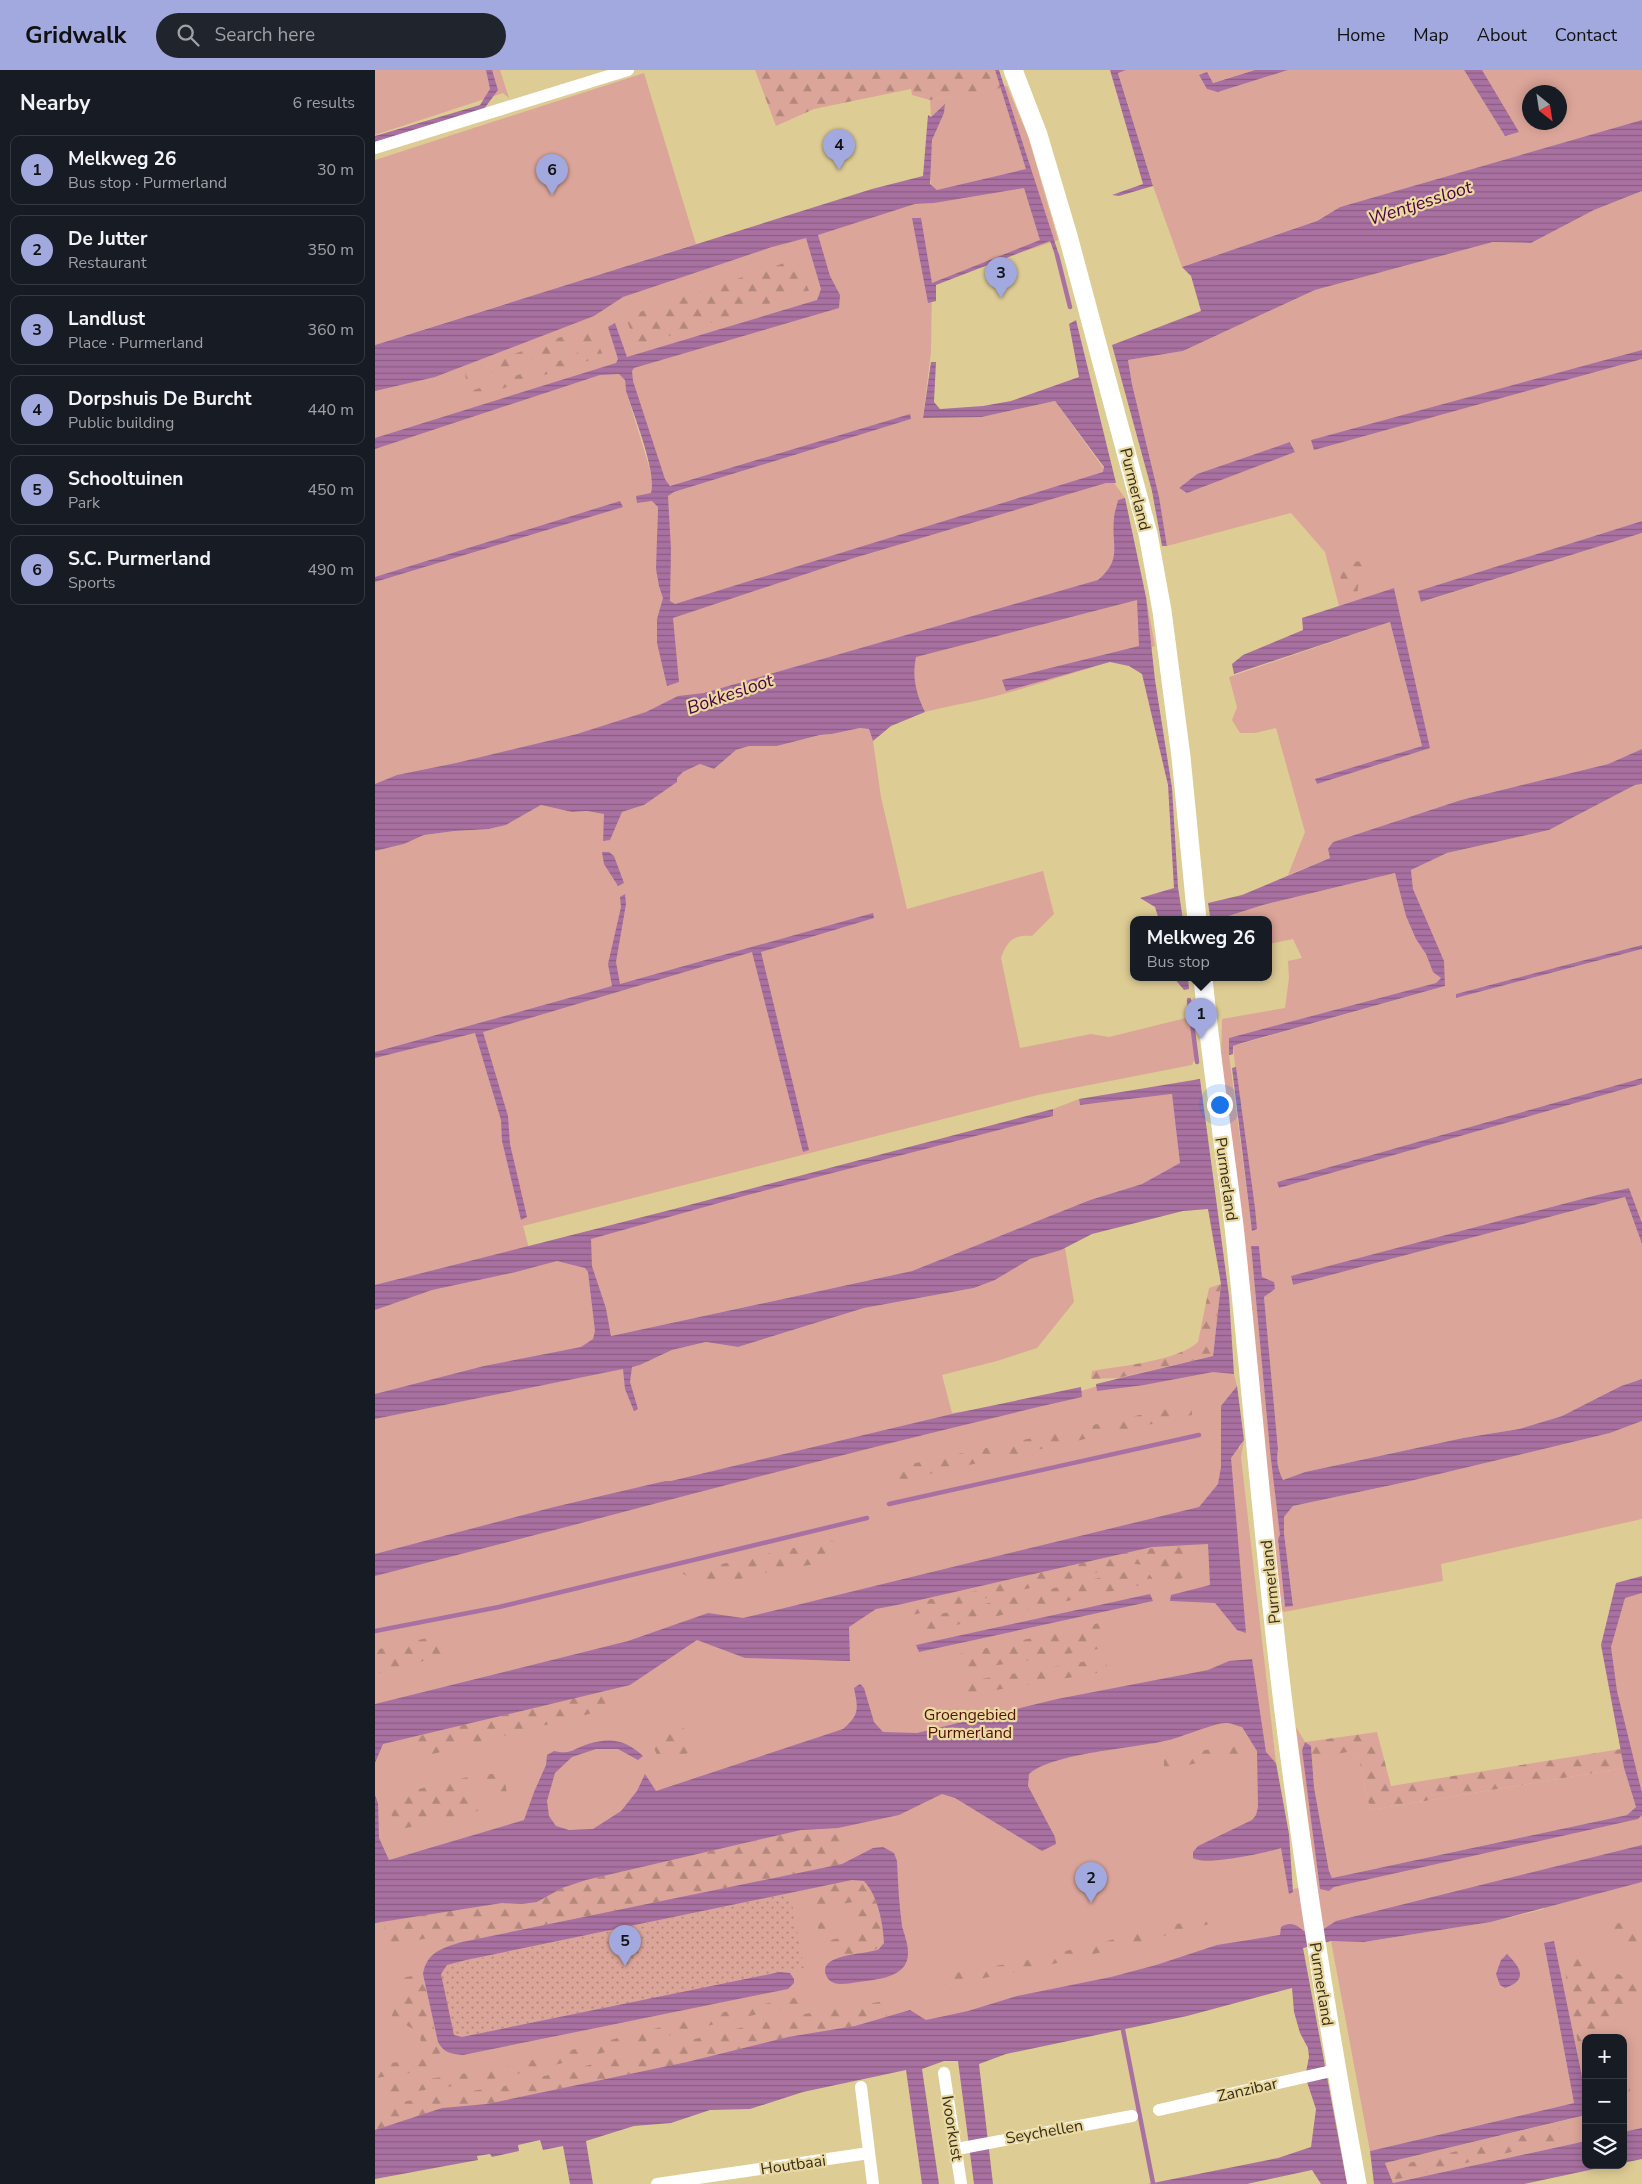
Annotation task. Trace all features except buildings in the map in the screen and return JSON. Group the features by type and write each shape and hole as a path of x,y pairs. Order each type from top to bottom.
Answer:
{"street":[{"path":"375,148 586,76 628,70"},
{"name":"Purmerland","path":"1013,70 1038,135 1068,236 1148,534 1162,611 1181,758 1197,916"},
{"name":"Purmerland","path":"1203,981 1212,1069 1234,1226 1251,1414 1282,1696 1332,2070 1357,2184"},
{"name":"Zanzibar","path":"1159,2110 1332,2070"},
{"name":"Ivoorkust","path":"944,2072 962,2147 961,2184"},
{"path":"861,2087 873,2184"},
{"name":"Seychellen","path":"962,2147 1132,2116"},
{"name":"Houtbaai","path":"657,2184 869,2153"}],"green space":[{"path":"375,70 500,70 509,98 503,93 375,135"},
{"path":"755,70 995,70 1001,88 930,100 912,95 911,89 814,109 776,126"},
{"path":"1126,70 1255,70 1212,83 1199,75 1218,92 1288,70 1464,70 1505,136 1474,70 1642,70 1642,152 1521,155 1340,207 1317,221 1182,267 1153,186 1118,72"},
{"path":"644,73 696,244 375,345 375,160"},
{"path":"1007,86 1028,136 1058,240 932,283 931,352 923,417 982,417 1055,401 1125,498 1118,500 1121,588 1146,597 1155,646 1026,688 925,712 915,680 917,646 375,832 375,361 809,223 813,236 915,204 933,203 930,172 931,149 933,136 943,115 945,105 931,117 930,100","holes":["625,380 665,479 670,486 909,415 911,419 674,492 667,496 667,523 657,532 658,507 649,466 626,391"]},
{"path":"1642,191 1642,521 1418,591 1422,602 1642,533 1642,749 1608,764 1461,800 1333,842 1329,849 1330,858 1288,875 1305,832 1276,728 1255,733 1240,733 1232,720 1237,707 1229,677 1390,622 1422,746 1315,780 1317,784 1429,748 1394,588 1339,606 1325,552 1291,513 1167,546 1158,494 1128,360 1183,351 1315,290 1493,242 1531,243 1594,210","holes":["1291,442 1294,452 1187,493 1179,488 1197,474"]},
{"path":"796,259 809,291 638,346 625,317"},
{"path":"593,330 603,356 473,398 471,391 576,355 586,332"},
{"path":"566,335 567,341 558,346 556,352 466,380 465,372"},
{"path":"1372,559 1359,576 1357,597 1346,598 1337,565"},
{"path":"860,728 869,729 873,741 881,797 907,909 1043,871 1054,914 1032,936 1020,936 1012,940 1001,958 1020,1048 1091,1034 1109,1037 1190,1017 1195,1058 1192,1065 1038,1095 523,1226 530,1252 841,1167 1053,1116 1053,1109 1079,1099 1080,1105 1172,1094 1181,1163 1142,1184 1090,1200 912,1271 611,1336 606,1308 592,1266 588,1272 606,1356 375,1416 375,851 404,844 424,835 489,829 506,825 541,805 572,812 587,811 605,814 603,841 622,812 644,805 683,772 700,764 714,769 736,750 749,746 777,746 820,735"},
{"path":"1642,784 1642,945 1457,994 1456,998 1642,949 1642,1078 1277,1182 1279,1188 1642,1084 1642,1223 1629,1188 1291,1277 1293,1285 1625,1197 1642,1244 1642,1379 1621,1386 1562,1416 1519,1429 1463,1438 1305,1472 1283,1480 1277,1461 1278,1449 1264,1297 1275,1289 1262,1277 1259,1246 1251,1246 1270,1451 1281,1535 1278,1539 1285,1607 1293,1605 1284,1533 1284,1517 1293,1506 1406,1482 1610,1433 1642,1421 1642,1519 1441,1564 1443,1581 1284,1612 1278,1607 1221,1057 1222,1019 1285,1008 1289,978 1288,961 1302,958 1293,939 1272,943 1272,916 1229,916 1263,905 1395,873 1441,978 1437,983 1229,1038 1229,1055 1252,1230 1233,1046 1445,986 1413,889 1411,870 1447,853 1549,830 1635,785"},
{"name":"Groengebied Purmerland","path":"1065,1248 1074,1302 1037,1348 997,1361 942,1375 952,1413 1059,1396 1118,1378 1213,1356 1226,1373 1234,1374 1237,1386 1229,1397 1239,1449 1244,1440 1241,1457 1276,1763 1272,1758 1289,1890 1316,1884 1296,1727 1305,1742 1302,1750 1320,1883 1636,1814 1642,1808 1642,2139 1627,2142 1627,2034 1582,2034 1582,2112 1544,1943 1574,2103 1370,2151 1331,1941 1364,1942 1491,1922 1544,1909 1541,1891 375,2155 375,1419 640,1365 672,1350 706,1342 738,1347 864,1308 974,1288 995,1280 1030,1259","holes":["665,1481 671,1481 392,1550"]},
{"path":"1221,1284 1213,1356 1118,1378 1091,1379 1092,1371 1163,1358 1177,1354 1198,1342 1209,1288"},
{"path":"1191,1404 1192,1415 898,1481 897,1467"},
{"path":"829,1540 844,1544 841,1554 826,1562 754,1575 707,1589 682,1573"},
{"path":"1182,1544 1188,1577 1165,1582 1156,1566 1135,1564 912,1615 910,1603 984,1589 1097,1556"},
{"path":"1133,1570 1146,1570 1155,1582 919,1633 914,1620"},
{"path":"1642,1584 1642,1804 1606,1655 1622,1588"},
{"path":"1099,1623 1104,1648 961,1671 955,1655"},
{"path":"436,1636 442,1656 375,1674 375,1650"},
{"path":"1105,1658 1108,1671 967,1695 963,1682"},
{"path":"607,1688 608,1709 421,1757 415,1737"},
{"path":"684,1728 692,1752 659,1761 651,1740"},
{"path":"1377,1732 1391,1786 1621,1749 1624,1768 1370,1810 1357,1750 1312,1759 1311,1746 1305,1742"},
{"path":"1237,1744 1240,1754 1164,1770 1164,1758"},
{"path":"1357,1749 1370,1810 1624,1768 1636,1807 1627,1815 1332,1878 1329,1871 1314,1787 1312,1759"},
{"path":"484,1774 504,1774 507,1794 489,1797"},
{"path":"468,1777 478,1811 393,1831 390,1796"},
{"path":"840,1827 846,1861 842,1864 462,1942 439,1949 437,1936 404,1943 386,1942 384,1921 502,1903 522,1904 537,1902 562,1888 586,1880 801,1830"},
{"path":"857,1879 864,1882 870,1889 878,1906 884,1943 880,1947 857,1955 832,1956 823,1947 817,1923 829,1921 831,1940 860,1933 853,1902 816,1909 812,1888"},
{"path":"790,1893 804,1968 462,2037 454,2035 441,1974 447,1965"},
{"path":"1210,1916 1213,1923 1112,1950 1010,1973 941,1985 940,1975 1020,1962"},
{"path":"1621,1923 1642,1925 1638,1949 1595,1925"},
{"path":"1573,1956 1640,1983 1634,2001 1619,2007 1600,2034 1582,2034 1582,2061 1568,1996 1564,1959"},
{"path":"423,1974 434,2029 442,2048 432,2070 375,2078 375,2065 422,2059 420,2033 399,2021 390,2021 399,1995 401,1978"},
{"path":"808,1995 809,2004 694,2029 503,2077 375,2096 375,2087 501,2068 700,2017"},
{"path":"885,2001 887,2018 855,2026 788,2037 687,2062 487,2104 442,2108 375,2130 375,2106 504,2086 780,2018"},
{"path":"1627,2079 1630,2080 1630,2095 1627,2095"},
{"name":"Groengebied Purmerland","path":"1582,2116 1582,2142 1393,2183 1385,2163"},
{"path":"1560,2126 1562,2140 1395,2180 1392,2167"}],"water":[{"path":"486,70 492,70 498,90 484,109 375,143 375,136 480,105 490,89"},
{"path":"995,70 999,70 1059,255 1055,255 1050,241 936,285 936,301 928,303 912,218 921,218 932,283 1040,240 1024,188 934,203 915,204 818,235 830,276 840,295 839,308 634,368 632,371 633,381 665,479 670,486 910,414 911,419 674,492 668,496 671,549 670,601 675,604 1103,472 1104,467 1055,401 982,417 923,418 931,362 936,362 934,402 940,409 983,406 1011,401 1079,377 1069,324 1076,320 1116,483 1106,483 854,558 673,618 679,682 667,686 657,643 657,619 663,598 656,569 658,507 652,501 637,503 636,496 651,493 651,471 626,391 625,380 619,374 600,375 375,449 375,438 616,363 618,359 608,327 615,323 627,357 817,300 821,289 806,238 772,247 623,297 594,316 435,377 375,391 375,345 872,189 923,176 928,115 931,117 945,104 944,113 932,140 930,184 937,190 1026,169"},
{"path":"1110,70 1126,70 1118,73 1153,186 1119,196 1112,195 1143,184"},
{"path":"1255,70 1288,70 1218,92 1207,89 1199,75 1207,72 1213,83"},
{"path":"1464,70 1482,70 1519,132 1505,136"},
{"name":"Wentjessloot","path":"1642,120 1642,191 1594,210 1531,243 1493,242 1315,290 1183,351 1128,360 1159,497 1167,546 1162,546 1152,491 1112,345 1201,311 1191,276 1182,267 1317,221 1340,207"},
{"path":"1642,350 1642,359 1314,450 1311,440"},
{"path":"1290,442 1295,452 1187,493 1179,488 1197,474"},
{"name":"Bokkesloot","path":"1125,498 1146,597 1155,680 1172,788 1178,887 1182,916 1158,916 1155,907 1140,898 1174,888 1168,785 1142,674 1129,666 1110,662 1006,691 1002,680 1139,646 1137,600 916,657 914,672 916,685 925,712 891,726 873,741 869,729 860,728 820,735 777,746 749,746 736,750 714,769 700,764 683,772 677,778 677,782 644,805 622,812 610,840 603,841 604,814 587,811 572,812 541,805 506,825 489,829 424,835 404,844 375,851 375,784 397,775 577,734 646,712 678,696 704,693 1098,580 1111,565 1113,559 1114,514 1118,500"},
{"path":"620,501 623,507 375,582 375,577"},
{"path":"1642,521 1642,533 1421,602 1418,591"},
{"path":"1394,588 1430,748 1317,784 1315,779 1422,746 1390,622 1234,674 1232,664 1243,655 1303,630 1302,618"},
{"path":"1642,749 1642,784 1635,785 1549,830 1447,853 1411,870 1413,889 1444,961 1445,986 1242,1043 1233,1046 1233,1054 1229,1055 1229,1038 1436,983 1441,978 1433,972 1426,954 1416,939 1406,916 1395,873 1263,905 1229,916 1210,916 1208,903 1242,895 1330,858 1328,849 1333,842 1461,800 1608,764"},
{"path":"602,852 609,852 614,856 624,883 618,886 604,864"},
{"path":"625,894 626,904 616,962 620,984 873,913 874,918 761,952 809,1150 803,1152 752,952 483,1032 508,1116 510,1144 527,1217 521,1220 502,1141 501,1120 475,1033 375,1058 375,1052 612,986 608,964 621,907 620,897"},
{"path":"1642,945 1642,949 1456,998 1456,994"},
{"path":"1176,981 1188,981 1189,989 1184,990"},
{"path":"1236,1067 1255,1208 1257,1229 1252,1231 1232,1068"},
{"path":"1642,1078 1642,1084 1279,1188 1277,1182"},
{"path":"1200,1079 1229,1296 1234,1374 1213,1372 1144,1385 1097,1391 1096,1384 1213,1356 1221,1284 1208,1209 1183,1211 1092,1234 1061,1250 1030,1259 995,1280 974,1288 864,1308 738,1347 706,1342 672,1350 632,1367 630,1382 638,1409 634,1411 625,1389 623,1369 375,1419 375,1394 484,1366 581,1347 593,1339 595,1331 588,1272 585,1268 557,1261 432,1290 375,1310 375,1285 674,1209 1053,1109 1053,1116 740,1197 591,1239 592,1266 606,1308 611,1336 912,1271 1090,1200 1142,1184 1180,1163 1172,1094 1080,1105 1079,1099"},
{"path":"1629,1188 1642,1223 1642,1244 1625,1197 1293,1285 1291,1276"},
{"path":"1251,1246 1259,1246 1262,1277 1274,1282 1275,1289 1264,1297 1278,1449 1277,1461 1283,1480 1305,1472 1463,1438 1519,1429 1562,1416 1621,1386 1642,1379 1642,1421 1610,1433 1406,1482 1293,1506 1284,1517 1284,1533 1293,1606 1285,1607 1278,1539 1280,1535 1270,1451"},
{"path":"1237,1386 1244,1440 1231,1458 1246,1633 1237,1630 1215,1603 1170,1601 1171,1595 1210,1585 1208,1544 1152,1547 876,1609 849,1627 850,1661 745,1658 697,1640 630,1685 383,1744 375,1763 375,1704 628,1641 708,1613 743,1618 1199,1507 1218,1484 1221,1467 1221,1406"},
{"path":"1081,1387 1082,1397 816,1462 375,1576 375,1554 554,1507 952,1414"},
{"path":"1642,1576 1642,1593 1625,1598 1611,1647 1617,1691 1642,1793 1642,1815 1638,1819 1334,1887 1329,1891 1320,1889 1302,1750 1305,1742 1311,1746 1314,1787 1329,1871 1332,1878 1627,1815 1636,1807 1624,1768 1601,1645 1616,1583"},
{"path":"1150,1594 1153,1601 919,1652 916,1645"},
{"path":"1252,1659 1266,1752 1276,1763 1289,1834 1293,1892 1289,1894 1281,1848 1223,1860 1210,1861 1193,1858 1193,1852 1198,1846 1252,1820 1256,1815 1258,1807 1257,1751 1242,1727 1231,1723 1222,1723 1169,1740 1075,1756 1041,1767 1029,1774 1028,1786 1055,1837 1056,1844 1042,1851 955,1798 942,1794 899,1815 838,1828 801,1830 586,1880 562,1888 537,1902 522,1904 502,1903 375,1923 375,1795 378,1803 379,1838 389,1860 524,1820 546,1765 547,1755 554,1751 568,1752 596,1742 618,1741 630,1746 643,1756 638,1760 618,1749 596,1749 572,1757 555,1773 547,1801 549,1816 556,1826 569,1830 593,1829 621,1811 637,1791 645,1774 656,1791 843,1729 855,1715 857,1706 854,1688 860,1684 864,1688 874,1722 883,1732 917,1733 1057,1699 1208,1670 1229,1661"},
{"path":"1642,1845 1642,1882 1491,1922 1364,1942 1331,1941 1303,1948 1347,2184 1321,2184 1312,2170 1247,2184 1148,2184 1278,2158 1311,2147 1316,2109 1307,2082 1308,2048 1300,2033 1294,2012 1292,1988 1187,2016 1006,2054 979,2064 993,2184 974,2184 958,2061 944,2061 922,2069 939,2184 922,2184 906,2070 803,2092 750,2109 710,2110 671,2123 634,2126 586,2141 593,2184 570,2184 563,2146 543,2150 540,2140 518,2145 519,2151 492,2157 490,2154 477,2156 478,2160 375,2179 375,2130 442,2108 487,2104 687,2062 788,2037 855,2026 910,2010 926,2020 968,2011 1017,1996 1111,1977 1156,1965 1217,1945 1280,1935 1281,1927 1288,1924 1297,1926 1305,1932 1322,1930 1336,1921"},
{"path":"883,1847 894,1853 897,1861 902,1926 908,1949 907,1961 898,1972 891,1976 841,1984 833,1983 827,1977 825,1969 828,1963 844,1956 879,1949 884,1943 881,1919 873,1894 864,1881 852,1880 466,1960 447,1965 441,1974 454,2035 462,2037 780,1972 790,1973 794,1979 794,1983 788,1989 463,2055 448,2052 438,2042 423,1974 432,1956 448,1946 842,1864 873,1848"},
{"path":"1554,1941 1582,2077 1582,2116 1385,2163 1393,2183 1582,2142 1582,2169 1594,2169 1524,2184 1374,2184 1370,2151 1574,2103 1544,1943"},
{"path":"1507,1954 1516,1964 1520,1977 1513,1985 1505,1988 1500,1985 1496,1974 1501,1960"},
{"path":"1642,2128 1642,2159 1627,2162 1627,2131"}],"waterway":[{"path":"1057,255 1070,307"},
{"path":"1189,1000 1197,1062"},
{"path":"889,1504 1199,1435"},
{"path":"375,1631 499,1607 867,1518"},
{"path":"1123,2030 1153,2183"}],"place":[{"name":"Dorpshuis De Burcht","path":"839,170"},
{"name":"S.C. Purmerland","path":"552,195"},
{"name":"Landlust","path":"1001,298"},
{"name":"Melkweg 26","path":"1201,1039"},
{"name":"De Jutter","path":"1091,1903"},
{"name":"Schooltuinen","path":"625,1966"}]}
